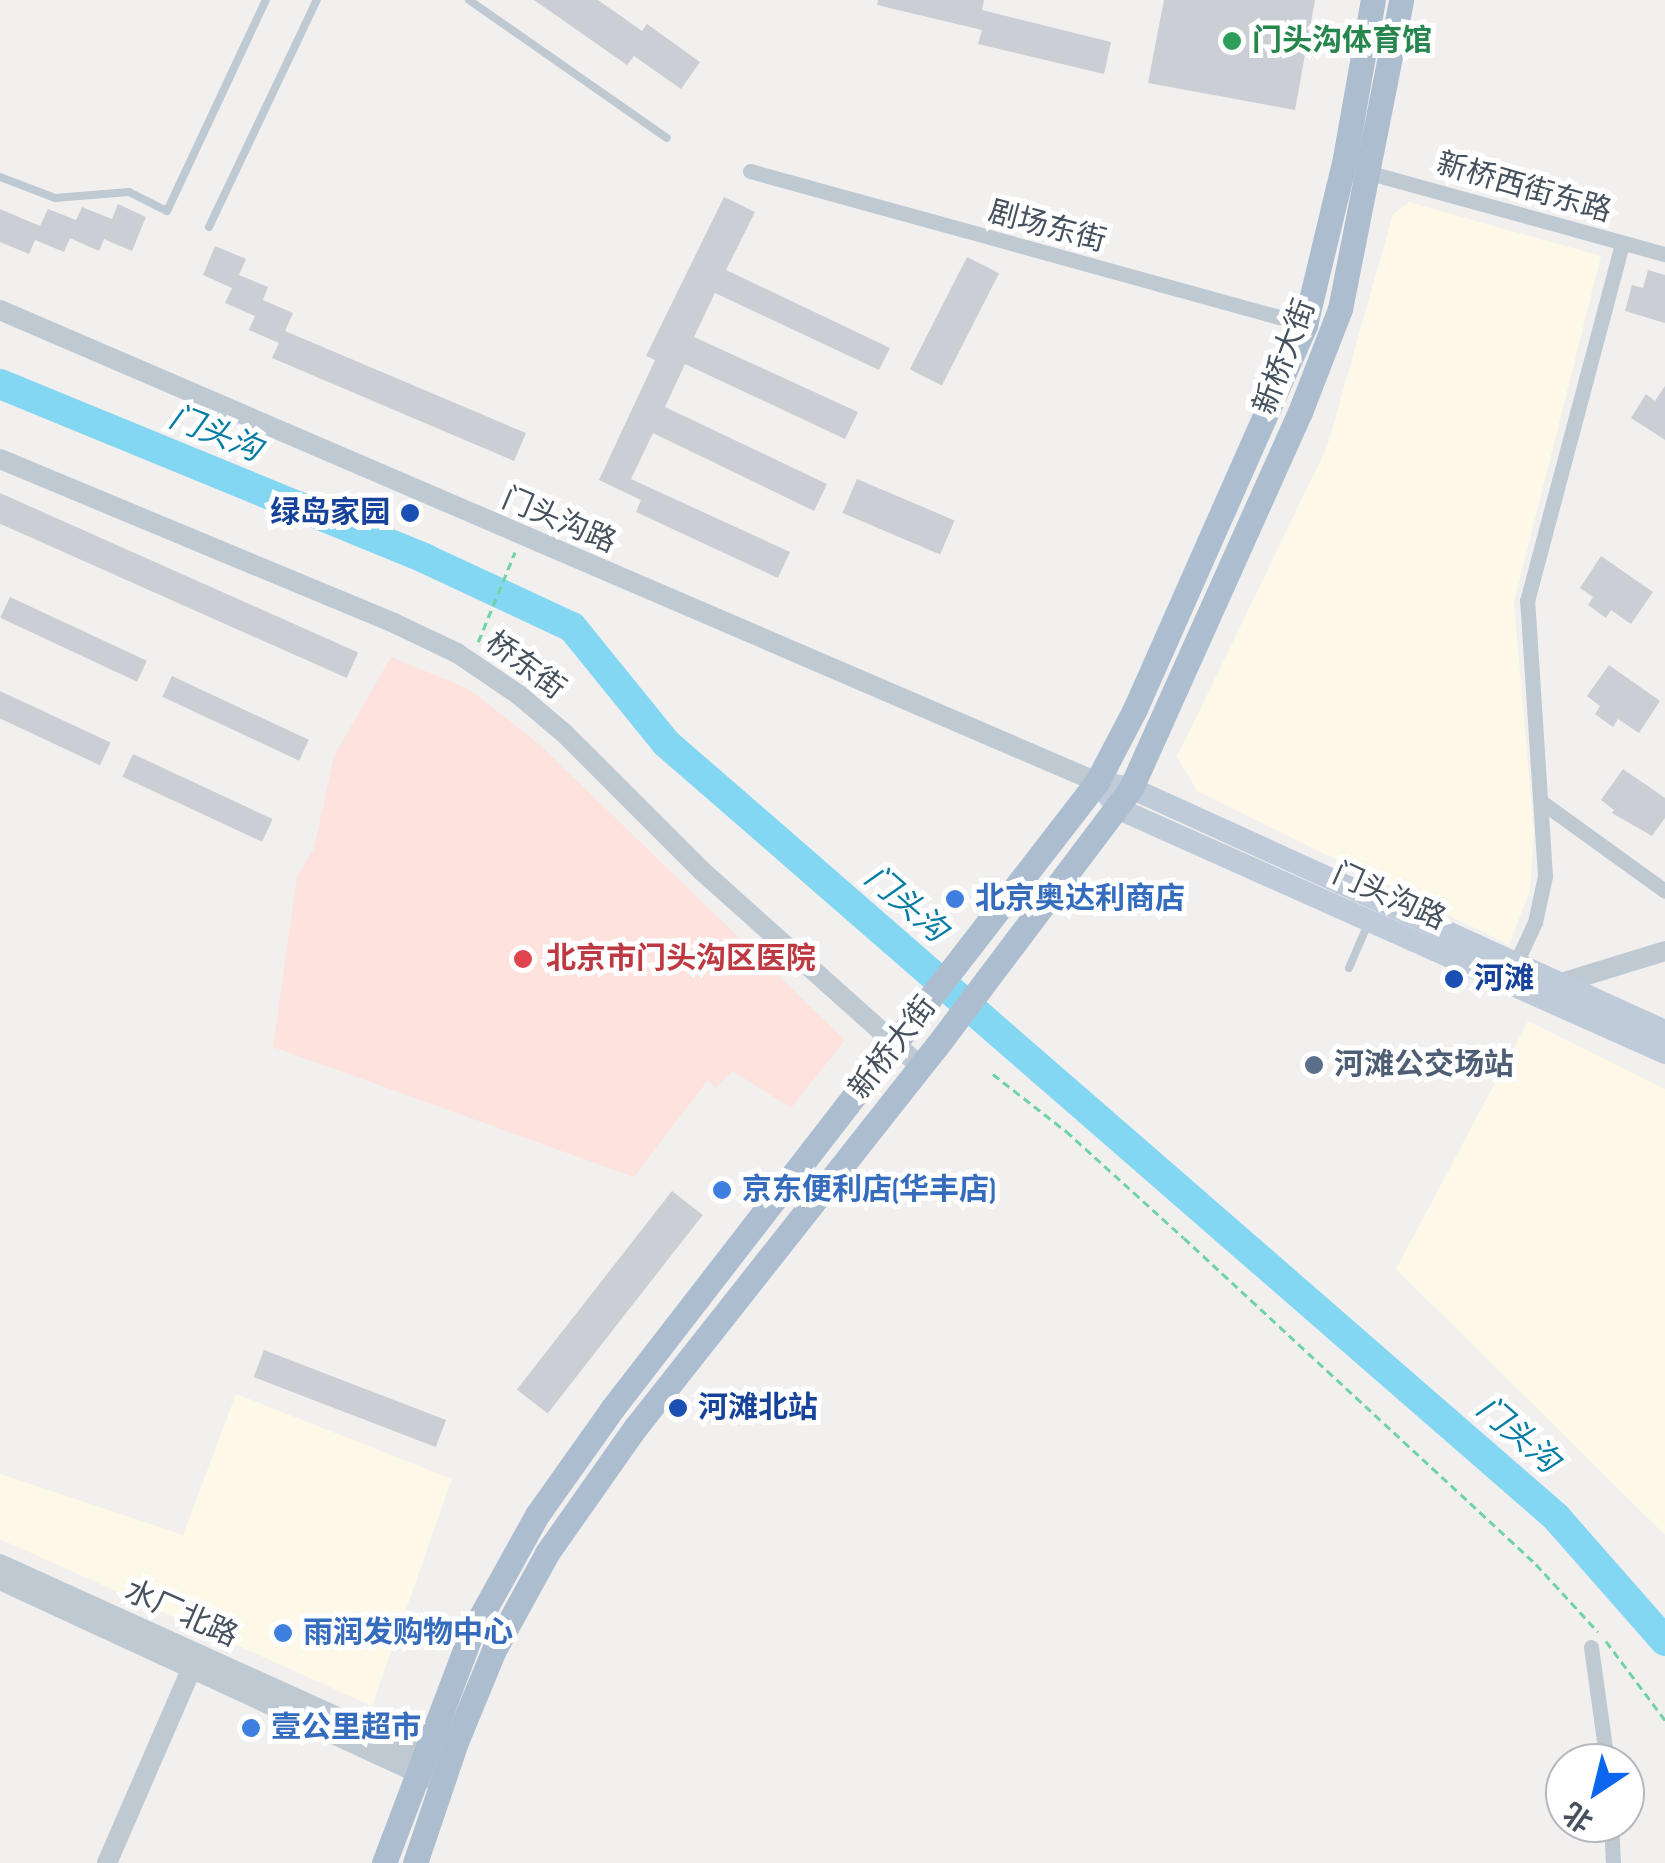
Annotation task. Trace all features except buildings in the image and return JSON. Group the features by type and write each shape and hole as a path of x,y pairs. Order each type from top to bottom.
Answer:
{"main road":[{"name":"新桥大街","path":"415,1863 433,1770 472,1634 502,1572 546,1500 612,1409 1097,782 1143,691 1305,324 1345,158 1374,0"},
{"name":"新桥大街","path":"384,1863 494,1650 556,1540 634,1428 1012,950 1125,798 1277,466 1332,331 1370,173 1402,0"},
{"name":"门头沟路","path":"1097,782 1557,993 1665,1031"},
{"name":"门头沟路","path":"1374,911 1516,964 1557,993 1665,1054"}],"street":[{"name":"剧场东街","path":"750,171 1332,331"},
{"name":"新桥西街东路","path":"1370,173 1665,254"},
{"path":"1516,964 1535,922 1545,876 1528,601 1622,244"},
{"name":"门头沟路","path":"0,310 521,538 1097,782"},
{"name":"桥东街","path":"0,459 394,623 470,662 564,733 702,871 920,1066"},
{"path":"1543,802 1665,891"},
{"path":"1557,993 1665,950"},
{"name":"水厂北路","path":"0,1564 194,1661 433,1770"},
{"path":"0,1580 194,1661 107,1863"},
{"path":"1591,1647 1604,1743"}],"lane":[{"path":"0,176 54,198 129,192 166,211 266,0"},
{"path":"209,227 317,0"},
{"path":"469,0 668,138"},
{"path":"1349,968 1374,911"}],"path":[{"path":"470,662 521,538"},
{"path":"993,1074 1081,1144 1536,1564 1614,1650 1665,1720"}],"shaded area":[{"path":"1409,202 1601,256 1514,603 1534,833 1530,890 1509,945 1197,791 1177,757 1327,447 1393,214"},
{"name":"北京市门头沟区医院","path":"391,657 469,689 540,745 845,1040 791,1108 733,1071 715,1088 708,1080 634,1177 273,1047 297,877 314,848 334,756"},
{"path":"1528,1021 1665,1089 1665,1535 1396,1269"},
{"path":"236,1394 452,1479 372,1706 0,1539 0,1474 183,1535"}],"waterway":[{"name":"门头沟","path":"0,384 426,559 572,627 666,743 1556,1517 1665,1641"}],"place":[{"name":"门头沟体育馆","path":"1232,41"},
{"name":"绿岛家园","path":"410,513"},
{"name":"北京奥达利商店","path":"955,899"},
{"name":"北京市门头沟区医院","path":"523,959"},
{"name":"河滩","path":"1454,979"},
{"name":"河滩公交场站","path":"1314,1065"},
{"name":"京东便利店(华丰店)","path":"722,1190"},
{"name":"河滩北站","path":"678,1408"},
{"name":"雨润发购物中心","path":"283,1633"},
{"name":"壹公里超市","path":"251,1728"}]}
